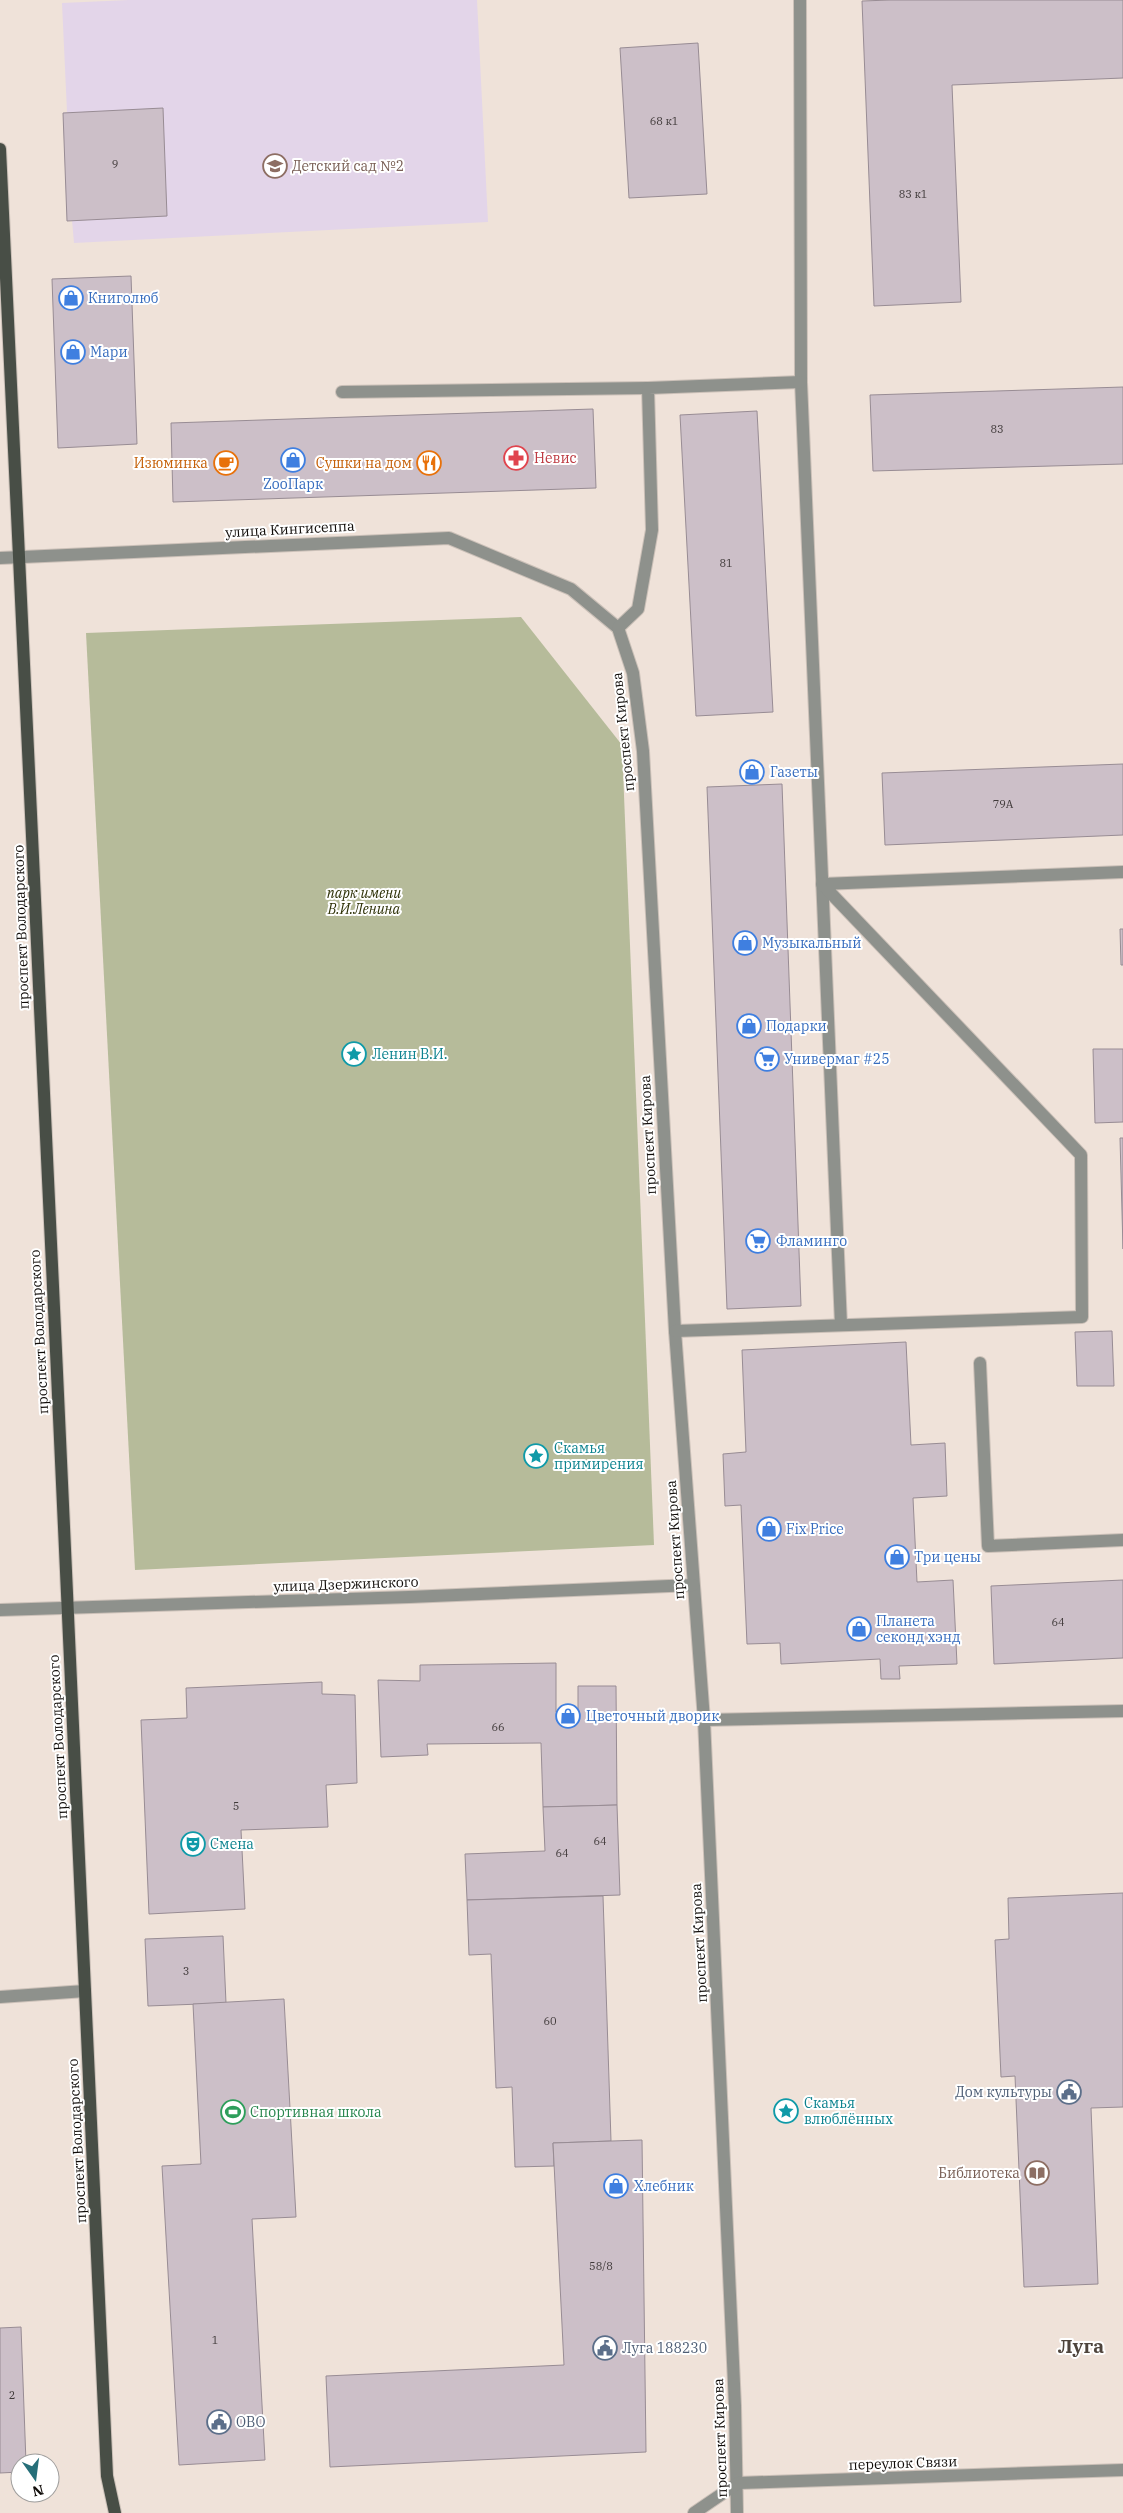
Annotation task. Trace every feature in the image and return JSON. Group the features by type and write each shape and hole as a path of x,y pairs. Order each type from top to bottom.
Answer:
{"main road":[{"name":"проспект Володарского","path":"0,149 21,556 43,1100 107,2476 115,2513"}],"street":[{"path":"800,0 801,382 841,1325"},
{"path":"342,392 648,388 801,382"},
{"path":"618,628 638,609 652,530 648,388"},
{"name":"улица Кингисеппа","path":"0,558 450,538 571,589 618,628"},
{"name":"проспект Кирова","path":"618,628 633,673 643,751 675,1331 704,1720 735,2406 738,2483 737,2513"},
{"path":"822,884 1123,872"},
{"path":"675,1331 1082,1317 1082,1155 822,884"},
{"path":"980,1363 988,1546 1123,1540"},
{"name":"улица Дзержинского","path":"0,1610 68,1606 409,1597 693,1585"},
{"path":"704,1720 1123,1711"},
{"path":"0,1997 85,1991"},
{"name":"переулок Связи","path":"738,2483 1123,2470"},
{"path":"694,2513 738,2483"}],"shaded area":[{"name":"Детский сад №2","path":"129,0 477,0 488,222 74,243 72,220 67,221 63,113 67,112 62,3"}],"green space":[{"name":"парк имени В.И.Ленина","path":"521,617 622,745 654,1545 135,1570 86,633"}],"building":[{"path":"1123,0 1123,78 952,85 961,302 874,306 862,1"},
{"path":"698,43 707,194 629,198 620,48"},
{"path":"163,108 167,216 67,221 63,113"},
{"path":"131,276 137,444 58,448 52,279"},
{"path":"1123,387 1123,464 873,471 870,395"},
{"path":"593,409 596,488 173,502 171,423"},
{"path":"757,411 773,712 696,716 680,415"},
{"path":"1123,764 1123,835 885,845 882,773"},
{"path":"782,784 801,1306 727,1309 707,787"},
{"path":"1120,929 1123,929 1123,965 1121,965"},
{"path":"1093,1049 1123,1049 1123,1122 1095,1123"},
{"path":"1120,1138 1123,1138 1123,1249"},
{"path":"1112,1331 1114,1386 1077,1386 1075,1332"},
{"path":"906,1342 911,1445 945,1443 947,1496 913,1498 917,1582 953,1580 957,1664 899,1666 900,1679 881,1679 880,1659 781,1664 780,1643 747,1644 741,1505 725,1506 723,1454 746,1452 742,1350"},
{"path":"1123,1580 1123,1658 994,1664 991,1586"},
{"path":"556,1663 556,1712 578,1711 578,1686 616,1686 617,1805 543,1807 541,1743 427,1744 428,1755 381,1757 378,1680 420,1681 420,1665"},
{"path":"322,1682 322,1694 355,1695 357,1783 326,1785 328,1827 241,1830 245,1909 149,1914 141,1720 187,1718 186,1688"},
{"path":"617,1805 620,1895 467,1900 465,1854 545,1851 543,1807"},
{"name":"Дом культуры","path":"1123,1893 1123,2107 1091,2108 1098,2284 1024,2287 1015,2076 1001,2077 995,1940 1009,1939 1008,1898"},
{"path":"603,1896 611,2141 553,2143 554,2166 515,2167 512,2087 496,2088 491,1954 469,1955 467,1900"},
{"path":"223,1936 226,2003 148,2006 145,1939"},
{"path":"284,1999 296,2217 252,2219 265,2460 179,2465 162,2166 201,2164 193,2004"},
{"path":"642,2140 646,2452 330,2467 326,2376 564,2365 553,2143"},
{"path":"21,2327 26,2453 10,2453 10,2472 0,2473 0,2328"}],"place":[{"name":"Детский сад №2","path":"275,166"},
{"name":"Книголюб","path":"71,298"},
{"name":"Мари","path":"73,352"},
{"name":"Невис","path":"516,458"},
{"name":"ZooПарк","path":"293,460"},
{"name":"Изюминка","path":"226,463"},
{"name":"Сушки на дом","path":"429,463"},
{"name":"Газеты","path":"752,772"},
{"name":"Музыкальный","path":"745,943"},
{"name":"Подарки","path":"749,1026"},
{"name":"Ленин В.И.","path":"354,1054"},
{"name":"Универмаг #25","path":"767,1059"},
{"name":"Фламинго","path":"758,1241"},
{"name":"Скамья примирения","path":"536,1456"},
{"name":"Fix Price","path":"769,1529"},
{"name":"Три цены","path":"897,1557"},
{"name":"Планета секонд хэнд","path":"859,1629"},
{"name":"Цветочный дворик","path":"568,1716"},
{"name":"Смена","path":"193,1844"},
{"name":"Дом культуры","path":"1069,2092"},
{"name":"Скамья влюблённых","path":"786,2111"},
{"name":"Спортивная школа","path":"233,2112"},
{"name":"Библиотека","path":"1037,2173"},
{"name":"Хлебник","path":"616,2186"},
{"name":"Луга 188230","path":"605,2348"},
{"name":"ОВО","path":"219,2422"}],"district":[{"name":"Луга","path":"1081,2346"}]}
